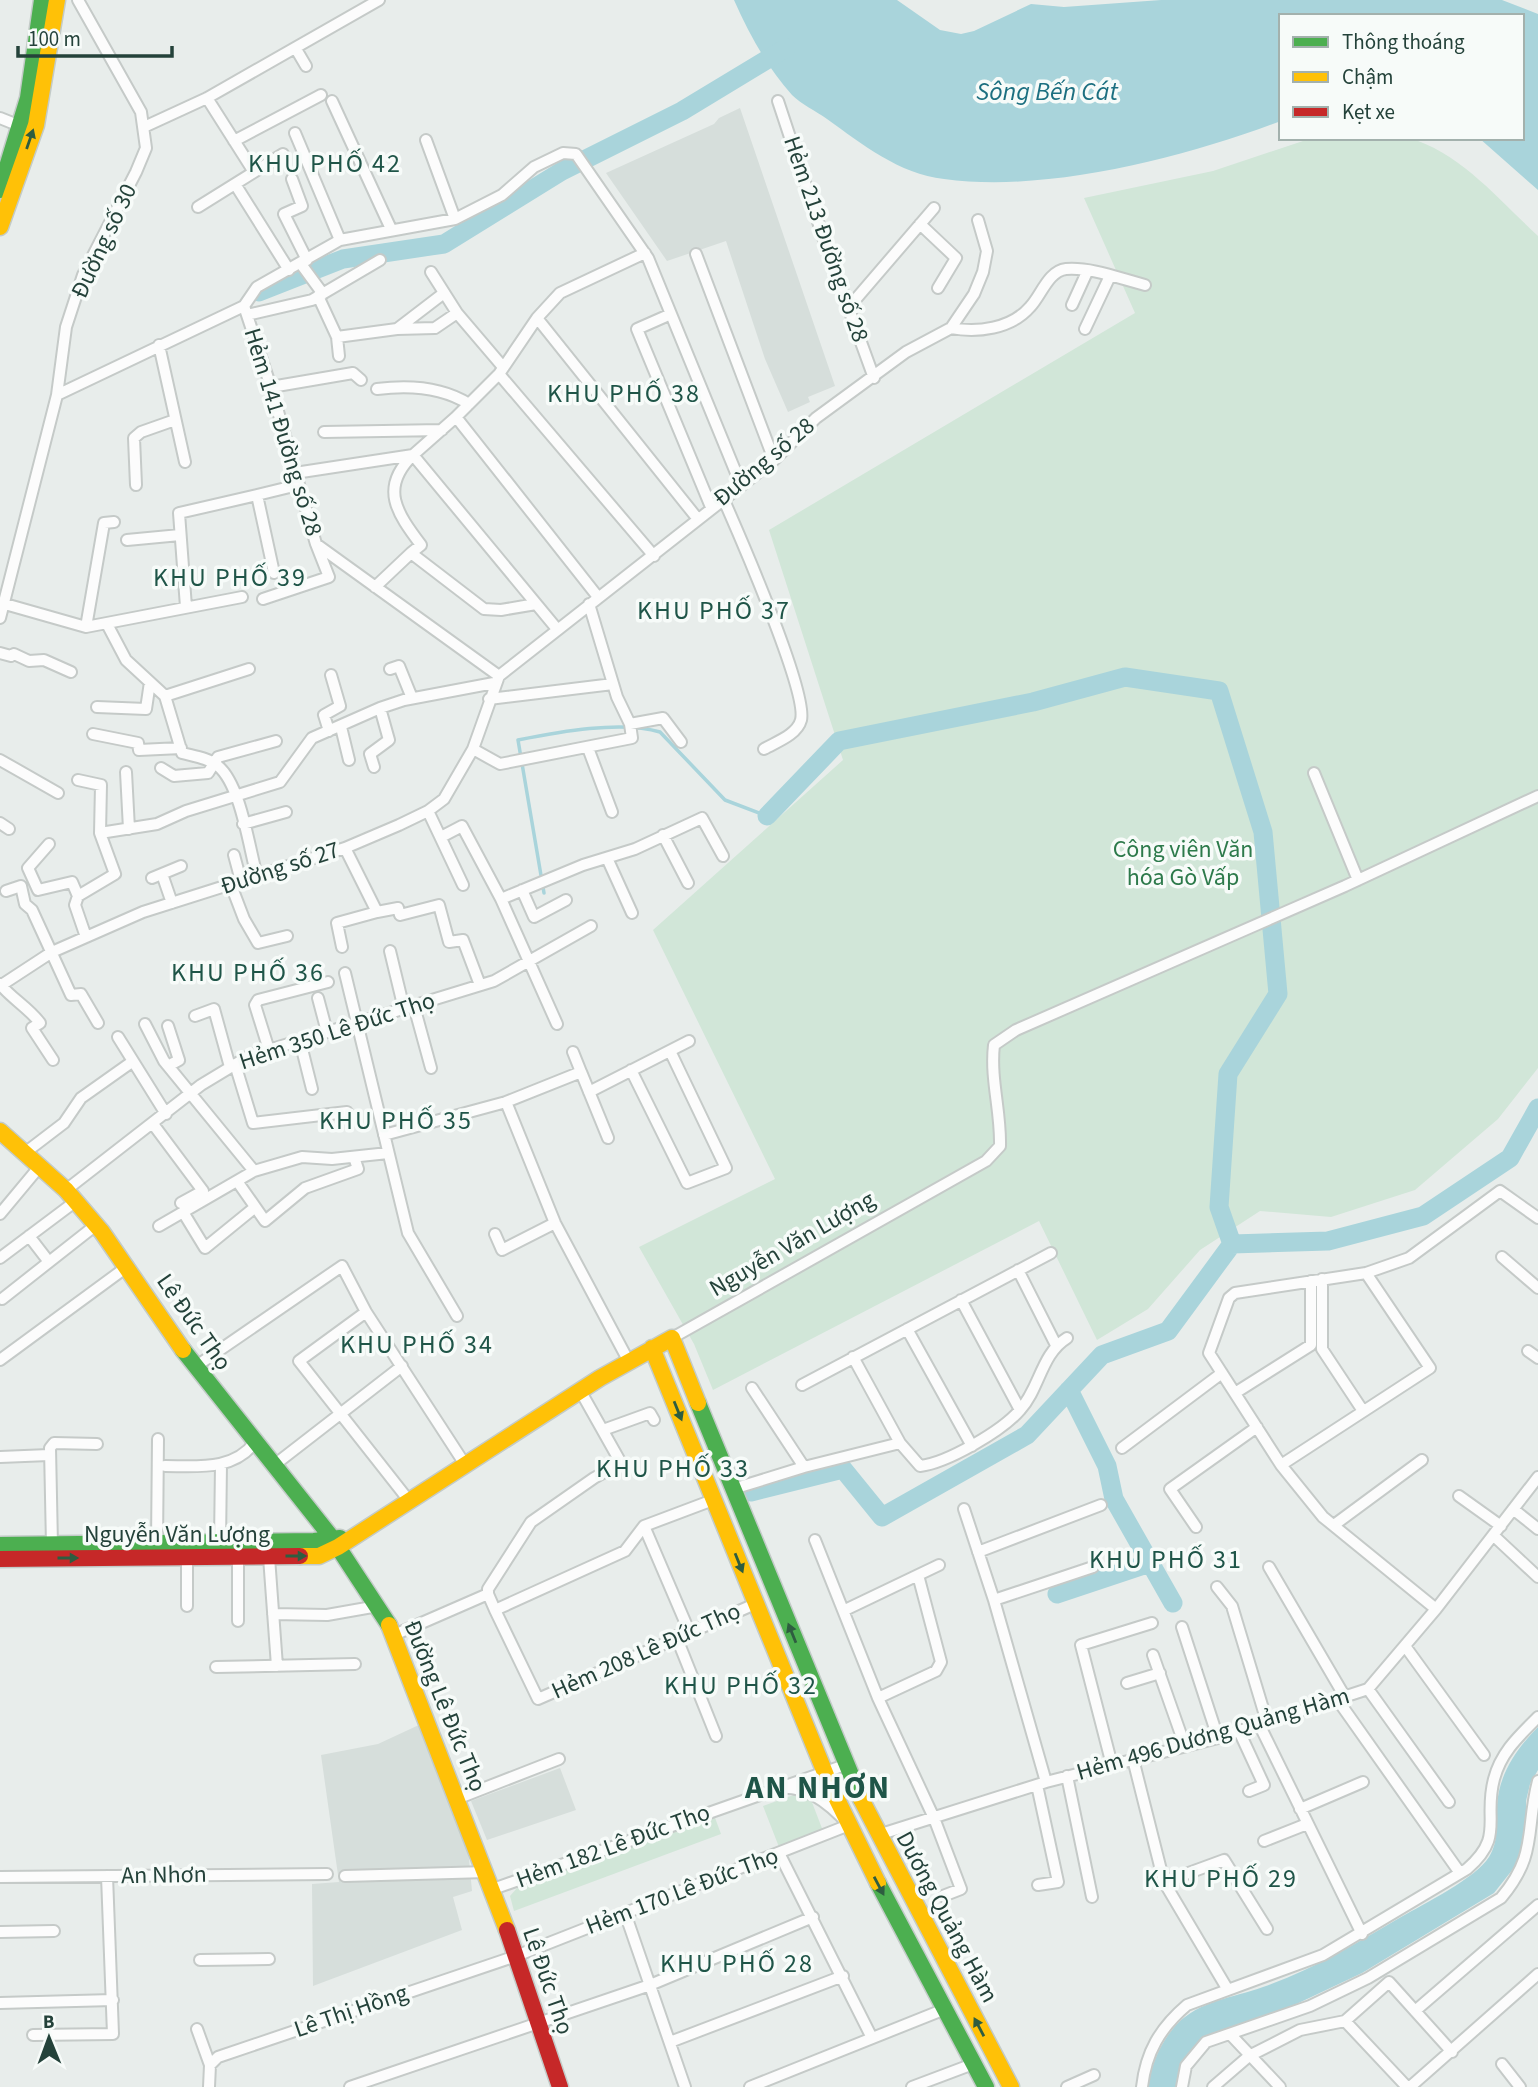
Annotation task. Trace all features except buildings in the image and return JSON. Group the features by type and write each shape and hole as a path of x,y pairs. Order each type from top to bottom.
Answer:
{"street":[{"path":"0,190 20,126 37,49 41,0"},
{"path":"0,227 36,125 57,0"},
{"name":"Đường số 30","path":"0,618 57,395 66,327 83,275 136,172 145,148 141,112 78,0"},
{"path":"144,127 207,98 379,0"},
{"path":"296,49 306,66"},
{"path":"234,141 321,95"},
{"path":"207,98 254,172"},
{"path":"332,101 391,229"},
{"name":"Hẻm 213 Đường số 28","path":"778,101 874,378"},
{"path":"0,118 20,126"},
{"path":"295,133 340,240"},
{"path":"426,140 455,219"},
{"path":"245,310 257,287 289,270 305,268 340,240 455,219 502,195 534,167 563,153 576,154 645,253 741,485"},
{"path":"198,207 283,154"},
{"path":"292,180 302,206 284,214 337,337 339,356"},
{"path":"235,184 289,270"},
{"path":"849,307 934,208"},
{"name":"Đường số 28","path":"496,680 557,629 654,556 697,518 774,460 816,418 906,352 951,328 974,294 983,272 987,251 978,220"},
{"path":"920,224 956,258 938,288"},
{"path":"375,586 421,545 400,517 394,485 402,466 456,417 501,370 537,318 560,293 645,253"},
{"path":"696,254 774,460"},
{"path":"57,395 159,345 245,310 320,295 380,260"},
{"path":"951,328 973,332 997,327 1029,309 1053,275 1065,269 1145,285"},
{"path":"431,272 457,313 501,370 654,556"},
{"path":"1072,305 1087,272"},
{"path":"1085,329 1110,276"},
{"path":"397,329 444,293"},
{"name":"Hẻm 141 Đường số 28","path":"245,310 271,387 316,544 496,680"},
{"path":"337,337 397,329 435,328 457,313"},
{"path":"671,314 637,329 711,508"},
{"path":"537,318 697,518"},
{"path":"159,345 185,462"},
{"path":"271,387 353,373 361,380"},
{"path":"377,389 437,390 452,393 469,404"},
{"path":"456,417 594,600 613,684 630,724 632,738 500,764 473,749"},
{"path":"136,485 134,438 141,432 176,420"},
{"path":"324,432 442,430"},
{"path":"295,473 413,455"},
{"path":"413,455 557,629"},
{"path":"186,607 179,513 298,485"},
{"path":"257,495 274,573"},
{"path":"723,498 768,604 800,696 802,718 796,730 764,750"},
{"path":"86,627 104,523 114,522"},
{"path":"127,540 180,535"},
{"path":"263,599 329,578 316,544"},
{"path":"411,553 484,609 501,610 536,604"},
{"path":"5,604 86,627 242,597"},
{"path":"107,624 126,660 165,696 182,753 216,764 236,795 257,876"},
{"path":"0,653 11,656 14,654 29,661 44,660 71,672"},
{"path":"390,669 400,666 412,698"},
{"path":"165,696 249,669"},
{"path":"329,731 324,715 340,706 331,675"},
{"path":"100,833 158,824 280,782 312,738 380,708 412,698 496,680"},
{"name":"Đường số 27","path":"0,985 52,952 86,937 172,903 345,848 428,811 444,799 473,749 496,680"},
{"path":"97,707 146,709 150,682"},
{"path":"489,699 613,684"},
{"path":"374,767 370,754 389,740 380,708"},
{"path":"630,724 663,718 681,742"},
{"path":"341,727 349,760"},
{"path":"93,734 138,743 139,750 181,748"},
{"path":"161,768 174,776 208,773 218,757 276,741"},
{"path":"588,748 612,812"},
{"path":"0,760 58,793"},
{"path":"126,772 129,829"},
{"path":"1314,773 1358,880 1538,796"},
{"path":"78,780 100,785 100,833 115,874 78,896 75,905 86,937"},
{"path":"243,824 286,811"},
{"path":"428,811 463,885"},
{"path":"501,899 702,818 723,856"},
{"path":"441,837 462,827 501,899 557,1024"},
{"path":"663,835 688,883"},
{"path":"32,910 40,900 28,868 50,844"},
{"path":"345,848 377,912"},
{"path":"234,855 236,883 244,919 258,943 287,936"},
{"path":"607,858 632,913"},
{"path":"172,903 157,876 181,866"},
{"name":"Nguyễn Văn Lượng","path":"0,1559 318,1556 410,1502 628,1360 672,1338 986,1161 1000,1146 1001,1121 992,1067 994,1045 1016,1030 1358,880"},
{"path":"38,890 72,882 78,896"},
{"path":"6,891 21,886 25,904 32,910 71,995 81,994 98,1023"},
{"path":"522,890 534,917 566,900"},
{"path":"342,947 337,923 398,908 400,915 439,905 449,942 463,940 480,985"},
{"name":"Hẻm 350 Lê Đức Thọ","path":"0,1258 29,1236 71,1195 153,1124 232,1065 269,1050 480,985 529,963 591,926"},
{"path":"390,951 431,1068"},
{"path":"345,973 408,1233 457,1316"},
{"path":"269,1050 259,1024 255,1005 258,1000 328,982"},
{"path":"0,985 27,1006 40,1023 32,1028 53,1060"},
{"path":"318,998 327,1032"},
{"path":"195,1016 214,1009 253,1123 347,1112"},
{"path":"145,1024 168,1066 254,1171"},
{"path":"168,1026 179,1060 168,1066"},
{"path":"118,1037 166,1114"},
{"path":"300,1041 312,1088"},
{"path":"589,1092 689,1041"},
{"path":"631,1070 687,1183 726,1168 670,1051"},
{"path":"573,1052 608,1138"},
{"path":"26,1153 64,1123 82,1098 129,1063"},
{"path":"384,1135 506,1102 581,1072"},
{"path":"506,1102 555,1223 628,1360"},
{"path":"153,1124 203,1191 159,1226"},
{"name":"Lê Đức Thọ","path":"0,1132 71,1195 96,1225 128,1266 195,1367 274,1466 340,1542"},
{"path":"182,1208 254,1171 302,1157 354,1157 388,1153"},
{"path":"237,1181 253,1209 265,1221 305,1188 358,1170 354,1157"},
{"path":"0,1213 40,1166"},
{"path":"1436,1609 1322,1517 1282,1465 1209,1353 1229,1298 1235,1293 1366,1273 1409,1258 1499,1191 1506,1192 1538,1218"},
{"path":"182,1208 205,1248 253,1209"},
{"path":"495,1234 502,1250 555,1223"},
{"path":"2,1299 96,1225"},
{"path":"29,1236 49,1262"},
{"path":"802,1385 1051,1253"},
{"path":"1502,1257 1538,1288"},
{"path":"0,1360 128,1266"},
{"path":"195,1367 342,1266 366,1311 466,1466"},
{"path":"1018,1270 1056,1345"},
{"path":"1282,1465 1430,1368 1366,1273"},
{"path":"1316,1280 1317,1347 1363,1411"},
{"path":"961,1300 1020,1410"},
{"path":"366,1311 299,1361 410,1502"},
{"path":"907,1329 972,1446"},
{"name":"Dương Quảng Hàm","path":"672,1338 845,1765 878,1835 1011,2087"},
{"path":"853,1357 900,1443 920,1465 972,1446 1020,1410 1056,1345 1068,1338"},
{"path":"1235,1393 1317,1347"},
{"name":"Dương Quảng Hàm","path":"652,1348 824,1772 986,2087"},
{"path":"1528,1351 1538,1358"},
{"path":"274,1466 402,1366"},
{"path":"1122,1448 1222,1373"},
{"path":"752,1388 804,1467"},
{"path":"581,1392 621,1463 531,1522 488,1589 495,1609 625,1551 644,1526 713,1500"},
{"path":"603,1430 650,1413 654,1420"},
{"path":"1196,1527 1170,1489 1257,1427"},
{"path":"157,1544 158,1438"},
{"path":"52,1545 48,1455 54,1443 97,1444"},
{"path":"165,1466 220,1464 245,1456 255,1443"},
{"path":"733,1489 804,1467 900,1443"},
{"path":"0,1457 48,1455"},
{"path":"1334,1525 1422,1460"},
{"path":"220,1464 220,1543"},
{"name":"Hẻm 496 Dương Quảng Hàm","path":"878,1835 1066,1776 1218,1738 1368,1689 1436,1609 1538,1477"},
{"path":"1459,1496 1498,1531 1538,1577"},
{"path":"978,1552 1101,1505"},
{"path":"964,1509 994,1601 1041,1784 1058,1882 1038,1885"},
{"path":"1513,1509 1538,1529"},
{"path":"644,1526 689,1631"},
{"path":"815,1540 878,1698 934,1818 961,1889 943,1896"},
{"name":"Nguyễn Văn Lượng","path":"0,1545 340,1542"},
{"name":"Đường Lê Đức Thọ","path":"340,1542 394,1634 493,1889"},
{"path":"187,1557 187,1606"},
{"path":"238,1557 238,1621"},
{"path":"269,1557 277,1665"},
{"path":"845,1610 939,1565"},
{"path":"994,1601 1093,1567"},
{"path":"1269,1567 1341,1698 1460,1873"},
{"path":"878,1698 936,1671 941,1662 918,1576"},
{"path":"1217,1587 1232,1606 1263,1723 1307,1824 1362,1934"},
{"path":"394,1634 488,1594"},
{"name":"Hẻm 208 Lê Đức Thọ","path":"495,1609 538,1699 676,1636 755,1604"},
{"path":"273,1614 327,1615 378,1606"},
{"path":"1112,1765 1081,1645 1152,1623"},
{"path":"1182,1627 1218,1738"},
{"path":"676,1636 716,1736"},
{"path":"1405,1646 1484,1755"},
{"path":"1153,1655 1185,1746"},
{"path":"216,1667 355,1664"},
{"path":"1127,1683 1160,1673"},
{"path":"1368,1689 1450,1802"},
{"path":"1142,2087 1148,2055 1171,2019 1187,2005 1311,1960 1362,1934 1460,1873 1482,1856 1489,1843 1490,1799 1506,1749 1538,1717"},
{"path":"1239,1731 1264,1785 1249,1791"},
{"path":"459,1798 559,1759"},
{"path":"1133,1759 1164,1882 1228,1990"},
{"name":"Hẻm 182 Lê Đức Thọ","path":"493,1889 845,1765"},
{"path":"1066,1776 1092,1897"},
{"path":"1182,2087 1183,2073 1195,2052 1206,2042 1310,2006 1368,1978 1501,1898 1516,1881 1525,1862 1531,1843 1538,1781"},
{"path":"1300,1809 1363,1782"},
{"name":"Hẻm 182 Lê Đức Thọ","path":"773,1789 789,1787 811,1793 849,1825"},
{"path":"1264,1842 1307,1824"},
{"name":"Hẻm 170 Lê Đức Thọ","path":"516,1956 849,1825"},
{"path":"779,1853 872,2038"},
{"path":"1164,1882 1224,1860 1267,1929"},
{"path":"345,1876 382,1872 486,1871"},
{"name":"An Nhơn","path":"0,1877 327,1874"},
{"path":"33,2035 113,2034 107,1876"},
{"name":"Lê Đức Thọ","path":"493,1889 560,2087"},
{"path":"1415,2011 1535,1912"},
{"path":"625,1913 685,2087"},
{"path":"350,2087 650,1984 813,1917"},
{"path":"0,1932 54,1931"},
{"name":"Lê Thị Hồng","path":"210,2065 218,2057 516,1956"},
{"path":"200,1961 269,1959"},
{"path":"1345,2021 1408,2087 1452,2052 1538,1974"},
{"path":"670,2042 843,1976"},
{"path":"1213,2087 1249,2056 1300,2030 1345,2021 1389,1982 1452,2052"},
{"path":"0,2003 113,2000"},
{"path":"750,2087 945,2010"},
{"path":"197,2029 210,2065 209,2087"},
{"path":"1230,2034 1280,2087"},
{"path":"918,2086 973,2064"},
{"path":"1502,2064 1520,2087"},
{"path":"1068,2087 1094,2075"}],"shaded area":[{"path":"740,108 835,386 808,397 810,402 788,412 765,359 726,241 667,261 606,173 714,124 719,118"},
{"path":"421,1724 468,1849 472,1891 453,1897 462,1930 313,1986 312,1884 339,1882 321,1755 378,1744"},
{"path":"560,1768 576,1810 487,1840 471,1801"}],"green space":[{"name":"Công viên Văn hóa Gò Vấp","path":"1306,140 1414,140 1463,166 1538,236 1538,1068 1498,1119 1415,1190 1331,1217 1260,1211 1200,1250 1148,1309 1097,1340 1039,1221 713,1390 694,1344 639,1247 775,1179 653,930 843,760 769,530 1135,313 1084,198 1213,171"},
{"path":"799,1793 810,1797 823,1831 779,1847 763,1806"},
{"path":"714,1815 721,1834 514,1911 510,1896 517,1888"}],"water":[{"name":"Sông Bến Cát","path":"734,0 897,0 940,30 961,34 974,31 1031,4 1064,7 1161,0 1502,0 1538,14 1538,190 1481,140 1524,140 1524,14 1279,14 1279,122 1202,148 1159,159 1070,177 1027,181 944,179 927,176 896,164 868,148 792,95 752,38"},
{"path":"1538,1727 1538,1770 1530,1784 1526,1801 1526,1836 1517,1864 1494,1893 1362,1973 1288,2008 1204,2037 1181,2063 1176,2087 1148,2087 1161,2046 1176,2025 1195,2010 1263,1987 1317,1964 1449,1890 1482,1865 1494,1845 1498,1794 1505,1772 1516,1753"}],"waterway":[{"path":"259,292 343,259 444,244 562,171 682,111 786,48"},
{"path":"767,816 839,741 1033,702 1125,677 1219,691 1263,832 1278,994 1228,1074 1219,1207 1232,1244 1328,1241 1423,1216 1510,1158 1538,1108"},
{"path":"544,893 518,740 608,727 660,732 725,800 767,816"},
{"path":"751,1492 843,1469 882,1517 1027,1435 1102,1355 1168,1331 1232,1244"},
{"path":"1069,1390 1107,1466 1114,1499 1173,1603"},
{"path":"1057,1594 1150,1563"}],"traffic: fast":[{"path":"0,190 28,98 42,0"},
{"path":"183,1350 332,1538 389,1625"},
{"path":"698,1403 861,1799"},
{"path":"0,1545 314,1541 340,1538"},
{"path":"878,1883 986,2087"}],"traffic: slow":[{"path":"0,227 36,125 57,0"},
{"path":"0,1131 66,1190 102,1232 183,1350"},
{"path":"300,1556 319,1556 338,1547 600,1378 672,1338 698,1403"},
{"path":"652,1348 830,1785 878,1883"},
{"path":"389,1625 507,1930"},
{"path":"861,1799 1011,2087"}],"traffic: jam":[{"path":"0,1559 300,1556"},
{"path":"507,1930 560,2087"}],"district":[{"name":"KHU PHỐ 42","path":"325,163"},
{"name":"KHU PHỐ 38","path":"624,393"},
{"name":"KHU PHỐ 39","path":"230,577"},
{"name":"KHU PHỐ 37","path":"714,610"},
{"name":"KHU PHỐ 36","path":"248,972"},
{"name":"KHU PHỐ 35","path":"396,1120"},
{"name":"KHU PHỐ 34","path":"417,1344"},
{"name":"KHU PHỐ 33","path":"673,1468"},
{"name":"KHU PHỐ 31","path":"1166,1559"},
{"name":"KHU PHỐ 32","path":"741,1685"},
{"name":"AN NHƠN","path":"818,1788"},
{"name":"KHU PHỐ 29","path":"1221,1878"},
{"name":"KHU PHỐ 28","path":"737,1963"}]}
